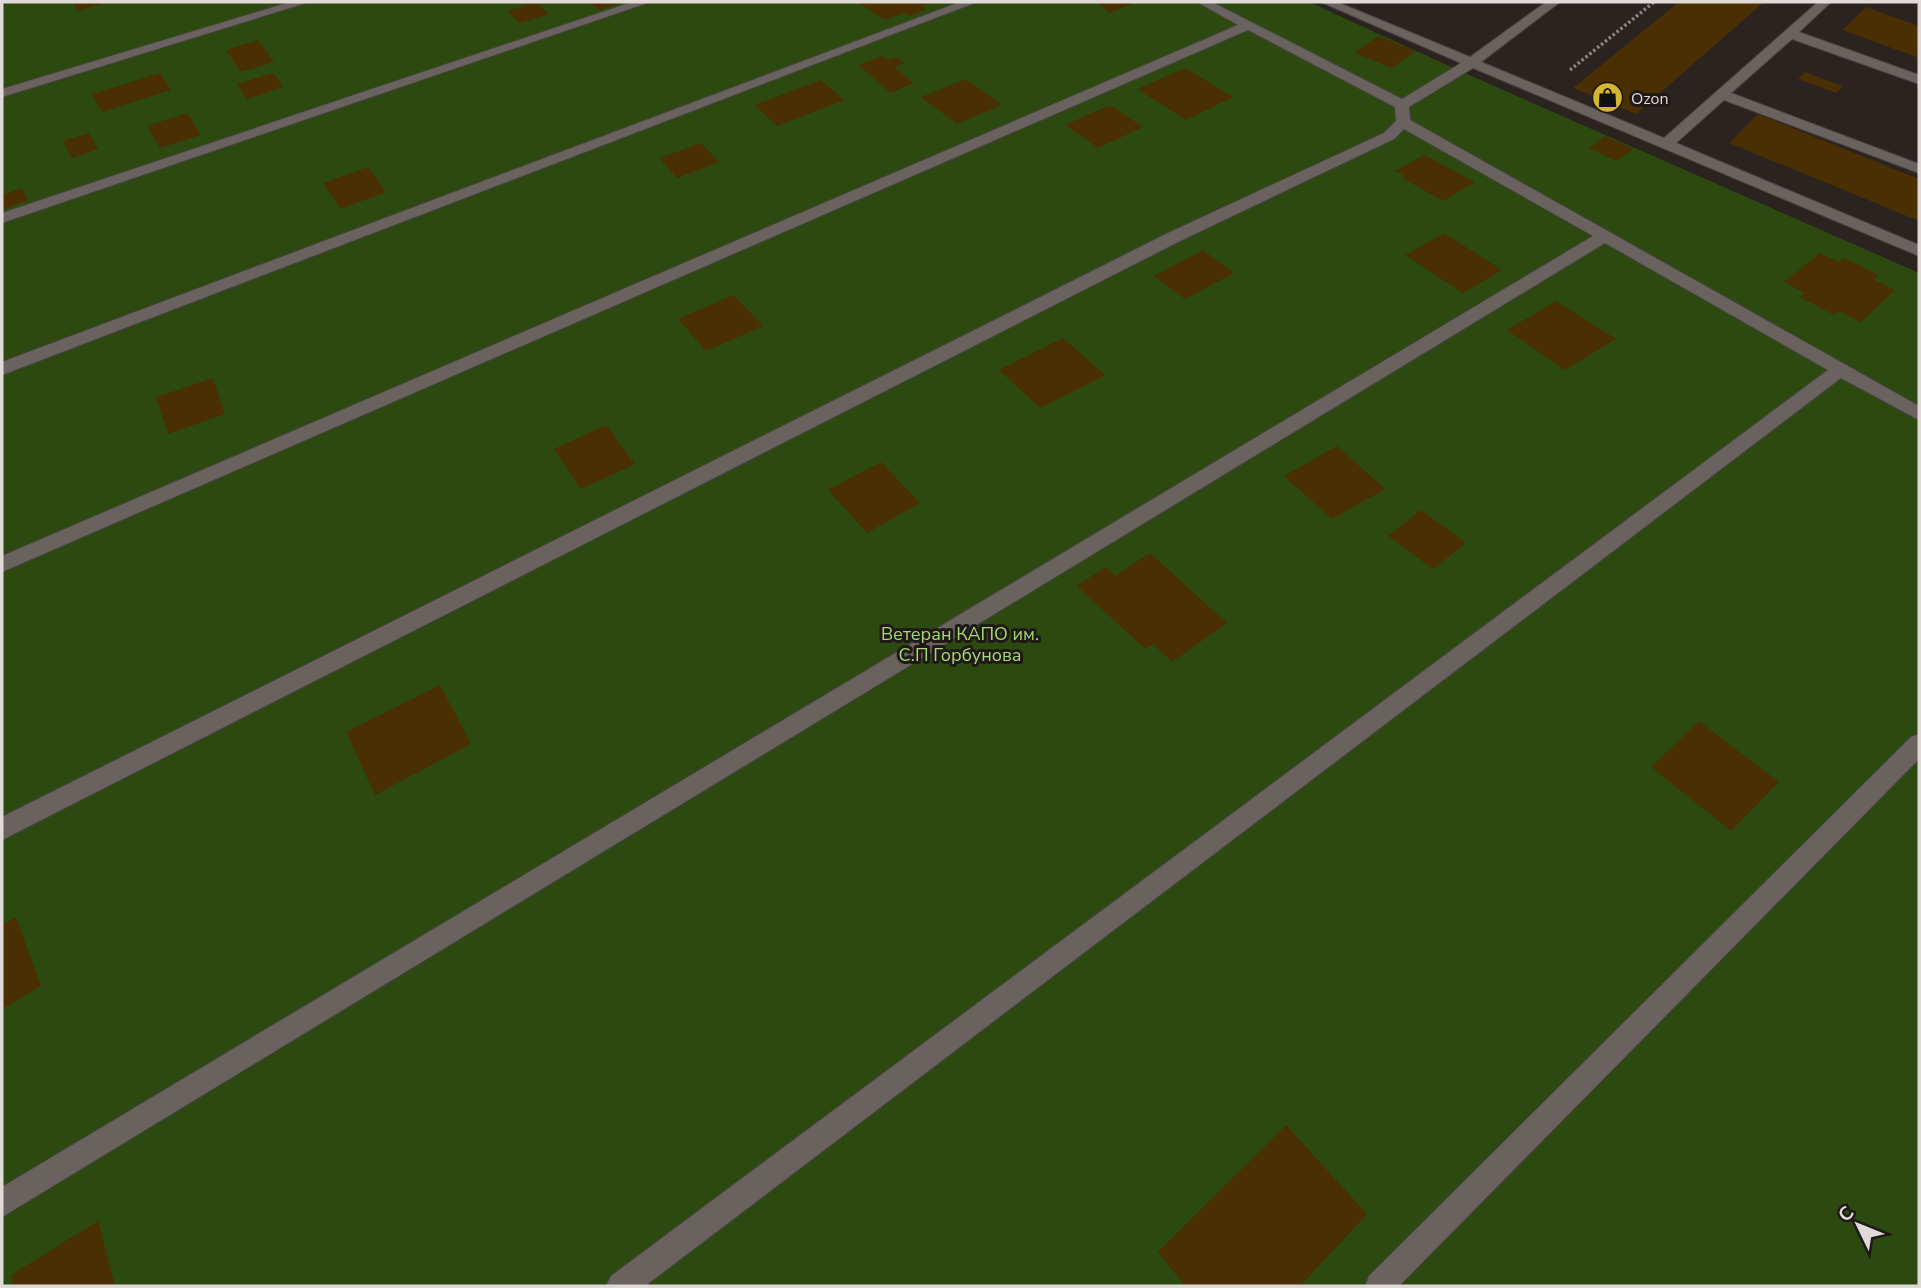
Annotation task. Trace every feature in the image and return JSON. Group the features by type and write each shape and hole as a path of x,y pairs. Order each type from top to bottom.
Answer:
{"street":[{"path":"2,93 303,2"},
{"path":"2,218 644,2"},
{"path":"2,369 971,2"},
{"path":"1203,2 1402,113 1605,236 1919,414"},
{"path":"1327,2 1919,251"},
{"path":"2,829 1174,237 1389,136 1402,113 1555,2"},
{"path":"1665,145 1825,2"},
{"path":"2,564 1248,26"},
{"path":"1791,34 1919,80"},
{"path":"1724,95 1919,169"},
{"path":"2,1203 1605,236"},
{"path":"621,1286 1840,370"},
{"path":"1379,1286 1919,744"}],"path":[{"path":"1542,93 1654,2"}],"green space":[{"name":"Ветеран КАПО им. С.П Горбунова","path":"2,2 1309,2 1919,273 1919,1286 2,1286"}],"building":[{"path":"73,2 107,2 78,11"},
{"path":"536,2 549,14 520,23 507,11"},
{"path":"589,2 622,2 598,10"},
{"path":"857,2 931,2 922,6 926,9 909,16 904,13 885,20"},
{"path":"1098,2 1137,2 1109,13"},
{"path":"1679,2 1764,2 1636,114 1573,88"},
{"path":"1866,7 1919,26 1919,58 1842,30"},
{"path":"1378,36 1415,51 1392,68 1354,53"},
{"path":"258,40 274,62 241,72 226,50"},
{"path":"882,56 887,60 897,57 905,63 894,67 914,83 890,93 859,65"},
{"path":"1185,68 1233,97 1186,120 1137,89"},
{"path":"1805,72 1843,86 1836,93 1798,79"},
{"path":"160,73 171,90 102,112 92,94"},
{"path":"273,73 283,87 247,99 237,84"},
{"path":"966,79 1002,105 957,124 921,97"},
{"path":"821,80 844,100 777,126 755,105"},
{"path":"1110,105 1143,127 1098,148 1065,125"},
{"path":"187,113 201,135 160,148 147,126"},
{"path":"1758,114 1919,179 1919,221 1729,143"},
{"path":"89,133 98,149 72,158 63,141"},
{"path":"1605,136 1633,149 1616,161 1589,148"},
{"path":"701,143 719,162 677,178 659,158"},
{"path":"1424,155 1475,182 1443,201 1402,178 1405,176 1395,171"},
{"path":"368,167 386,192 340,209 323,183"},
{"path":"22,188 28,200 2,210 2,195"},
{"path":"1444,233 1502,270 1463,293 1405,255"},
{"path":"1203,250 1234,273 1185,299 1154,276"},
{"path":"1820,253 1839,262 1844,258 1879,275 1873,279 1895,290 1861,322 1839,311 1834,315 1800,297 1805,293 1784,282"},
{"path":"733,295 763,326 706,351 678,319"},
{"path":"1556,301 1616,339 1565,370 1507,330"},
{"path":"1063,338 1105,375 1040,408 999,370"},
{"path":"213,378 225,414 168,434 156,397"},
{"path":"606,425 635,464 581,489 554,449"},
{"path":"1337,446 1385,489 1332,519 1284,476"},
{"path":"881,462 920,503 867,533 828,490"},
{"path":"1421,510 1466,543 1433,569 1388,536"},
{"path":"1150,553 1227,623 1172,662 1153,644 1145,649 1077,586 1105,567 1115,576"},
{"path":"440,685 471,744 375,795 346,732"},
{"path":"1699,721 1779,782 1731,831 1651,767"},
{"path":"16,917 41,986 2,1009 2,925"},
{"path":"1286,1125 1367,1214 1300,1286 1185,1286 1158,1252"},
{"path":"98,1221 115,1286 13,1286 11,1275"}],"place":[{"name":"Ozon","path":"1608,98"}]}
